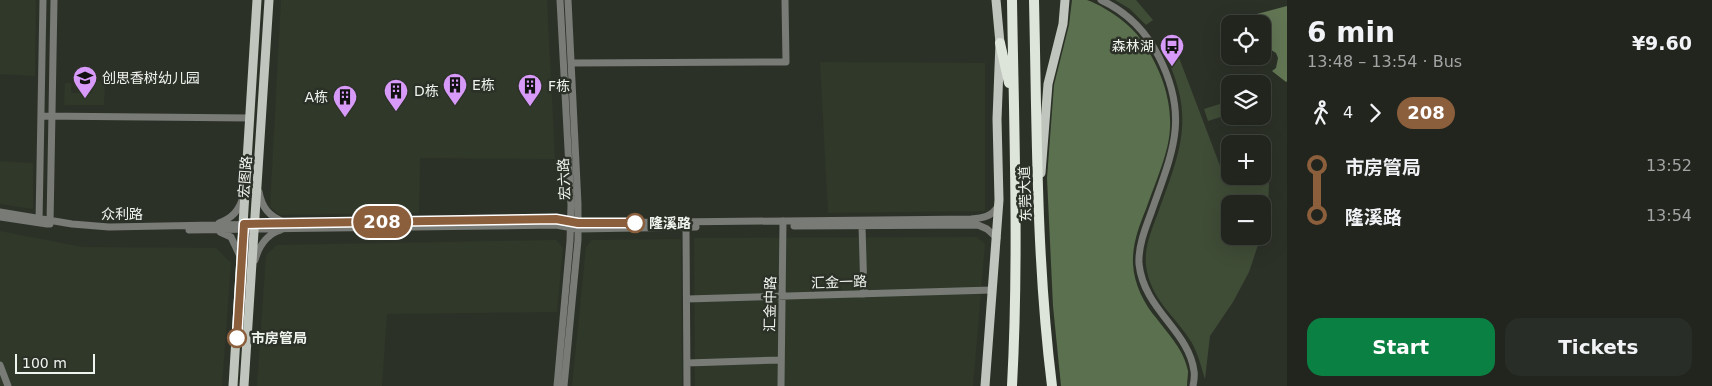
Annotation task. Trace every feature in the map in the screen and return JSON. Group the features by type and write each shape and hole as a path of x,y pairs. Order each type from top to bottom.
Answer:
{"highway":[{"name":"东莞大道","path":"1012,0 1016,285 1012,386"},
{"name":"东莞大道","path":"1034,0 1039,211 1044,307 1052,386"},
{"path":"1000,43 1014,102"}],"main road":[{"name":"宏图路","path":"233,386 257,0"},
{"name":"宏图路","path":"244,386 269,0"},
{"path":"984,386 999,200 998,119 1000,43 996,0"},
{"path":"1039,211 1048,84 1063,24 1066,0"}],"street":[{"path":"39,221 42,0"},
{"path":"50,222 54,0"},
{"name":"宏六路","path":"560,0 574,225 578,240 564,386"},
{"name":"宏六路","path":"558,386 574,225 568,0"},
{"path":"571,63 786,62 785,0"},
{"path":"1101,0 1126,14 1142,29 1164,66 1175,97 1174,147 1143,236 1139,264 1147,293 1160,314 1184,343 1191,357 1194,386"},
{"path":"41,116 250,118"},
{"path":"213,227 237,211 246,185"},
{"path":"258,187 259,196 266,211 286,226"},
{"path":"244,226 556,224 686,227 971,220 982,218 994,212 999,200"},
{"name":"众利路","path":"0,212 39,221"},
{"name":"众利路","path":"0,217 109,231 244,226"},
{"path":"574,225 783,224 978,226 988,229 997,238"},
{"name":"汇金中路","path":"781,386 783,224"},
{"path":"253,265 257,252 263,243 270,235 286,226"},
{"path":"862,226 864,294"},
{"path":"213,227 231,237 239,252 242,265"},
{"path":"686,227 687,386"},
{"name":"汇金一路","path":"687,299 992,290"},
{"path":"687,363 781,360"},
{"path":"0,365 8,386"}],"shaded area":[{"path":"0,0 36,0 35,76 0,74"},
{"path":"281,0 547,0 555,159 420,158 419,213 279,215 270,207"},
{"path":"1072,0 1087,0 1116,15 1139,37 1161,75 1169,104 1170,133 1160,171 1136,236 1133,264 1135,279 1144,300 1176,343 1183,356 1188,371 1187,386 1061,386 1053,306 1047,178 1054,85 1069,25"},
{"path":"1115,0 1136,0 1153,20 1146,25 1130,9"},
{"path":"1287,6 1286,82 1272,71 1276,68 1278,58 1276,53 1271,50 1271,15 1257,14"},
{"path":"1175,47 1221,168 1221,185 1269,185 1268,195 1221,195 1221,245 1258,245 1249,272 1233,302 1210,336 1205,379 1192,343 1152,288 1146,265 1149,238 1173,170 1182,133 1180,96 1174,75 1164,52"},
{"path":"820,62 985,63 985,211 828,213"},
{"name":"创思香树幼儿园","path":"93,81 105,81 104,105 64,105 65,83 71,83 71,93 92,93"},
{"path":"1221,104 1221,117 1208,121 1204,109"},
{"path":"0,161 33,163 33,209 0,204"},
{"path":"0,231 82,247 216,248 231,263 222,386 0,386"},
{"path":"977,237 985,244 973,386 695,386 694,238"},
{"path":"681,239 682,386 572,386 586,247 592,240"},
{"path":"556,240 563,248 557,312 387,314 382,386 257,386 266,255 277,245"}],"bus line":[{"name":"208","path":"237,338 244,224 556,219 578,223 635,223"}],"place":[{"name":"森林湖","path":"1172,67"},
{"name":"创思香树幼儿园","path":"85,99"},
{"name":"E栋","path":"455,106"},
{"name":"F栋","path":"530,107"},
{"name":"D栋","path":"396,112"},
{"name":"A栋","path":"345,118"},
{"name":"隆溪路","path":"635,223"},
{"name":"市房管局","path":"237,338"}]}
